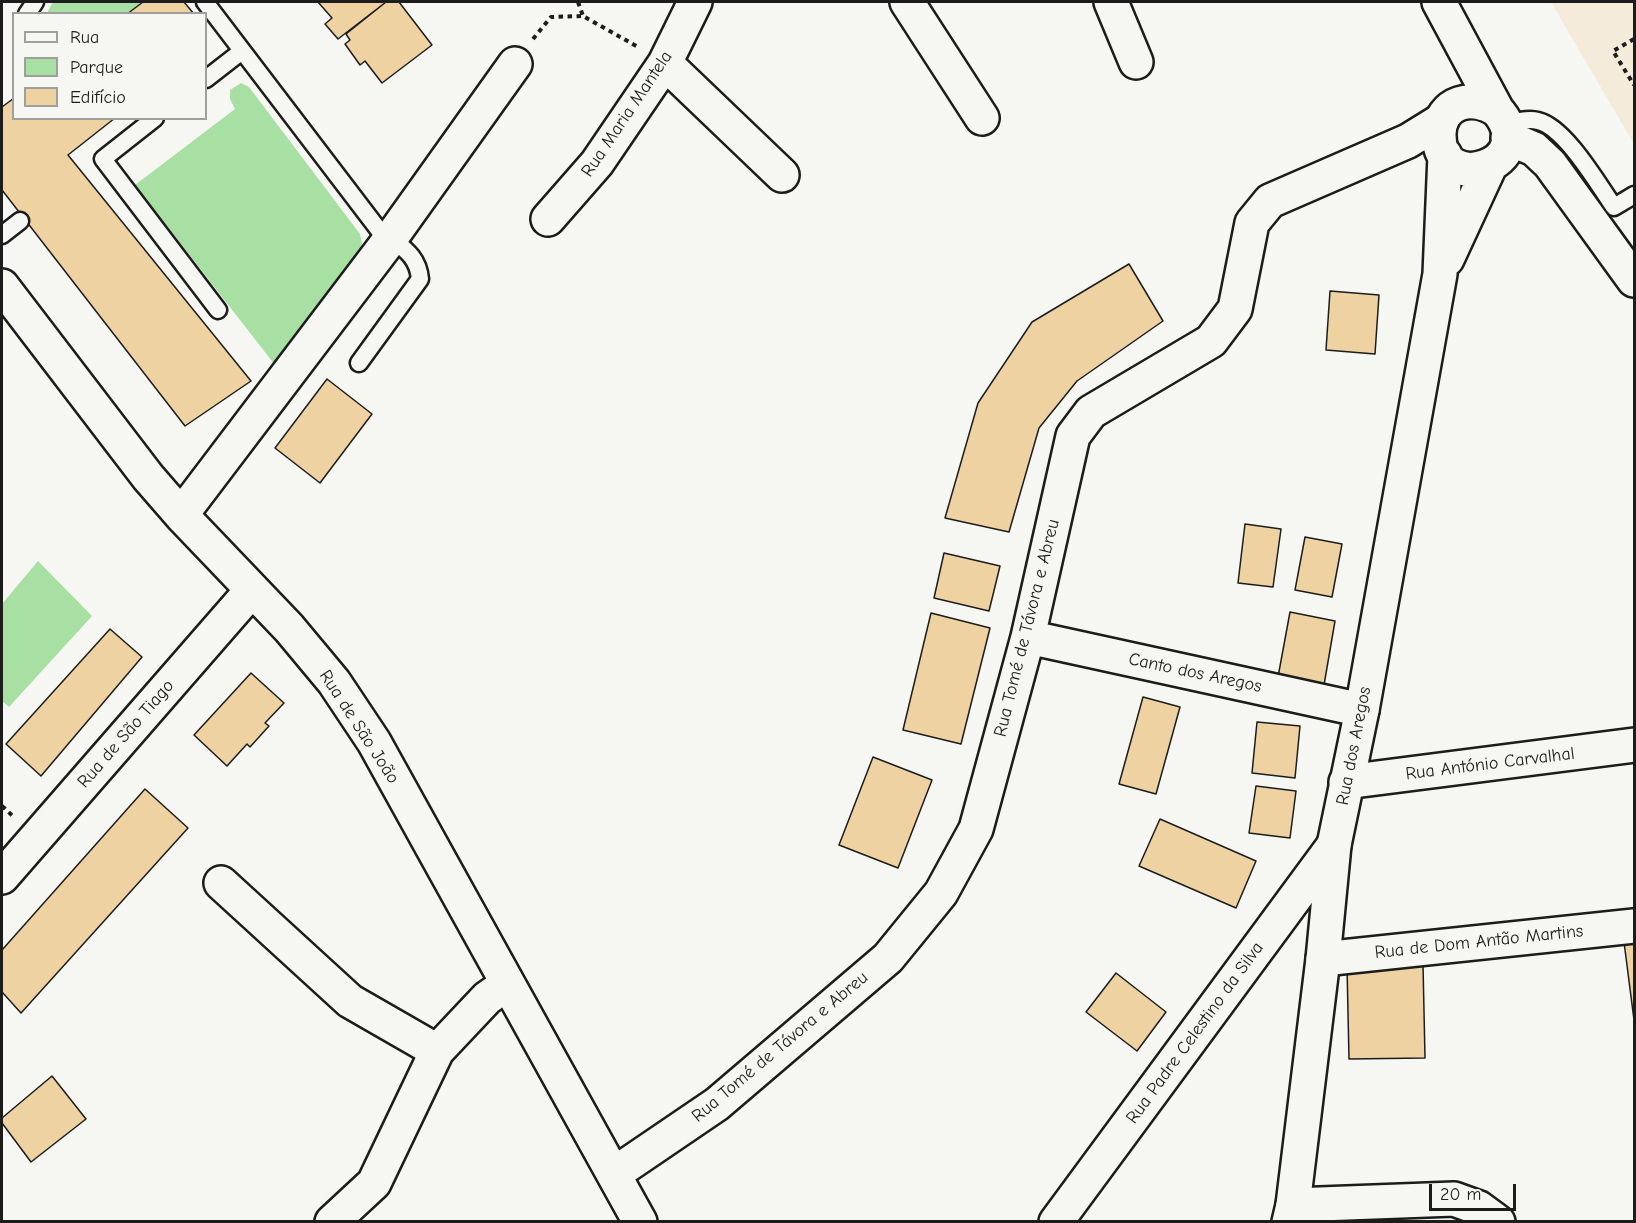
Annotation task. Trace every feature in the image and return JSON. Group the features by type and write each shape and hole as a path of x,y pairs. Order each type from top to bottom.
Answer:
{"street":[{"name":"Rua Maria Mantela","path":"548,219 597,163 665,63 695,2"},
{"path":"907,2 982,118"},
{"path":"1111,2 1136,62"},
{"path":"1440,274 1445,155 1439,138 1450,112 1459,74 1443,10"},
{"path":"1443,10 1504,124 1505,149 1499,159 1481,169 1471,170 1452,162 1445,155"},
{"path":"665,63 782,175"},
{"path":"181,515 390,240 515,64"},
{"path":"1450,112 1468,101 1478,101 1534,149 1550,164 1635,280"},
{"name":"Rua Tomé de Távora e Abreu","path":"614,1174 717,1104 888,958 941,893 976,829 1028,637 1073,436 1091,412 1211,341 1235,309 1252,223 1270,201 1408,141 1450,112"},
{"path":"1440,274 1490,166"},
{"name":"Rua dos Aregos","path":"1291,1213 1335,845 1362,710 1440,274"},
{"name":"Rua de São João","path":"2,286 148,477 181,515 289,628 333,682 374,742 640,1221"},
{"name":"Rua de São Tiago","path":"2,877 252,590"},
{"name":"Canto dos Aregos","path":"1028,637 1362,710"},
{"name":"Rua António Carvalhal","path":"1347,782 1635,745"},
{"name":"Rua Padre Celestino da Silva","path":"1056,1221 1335,845"},
{"path":"221,883 350,1001 437,1051"},
{"name":"Rua de Dom Antão Martins","path":"1323,959 1635,926"},
{"path":"333,1221 374,1183 437,1051 487,998 507,984"},
{"path":"1291,1213 1454,1199 1479,1208 1498,1221"}],"lane":[{"path":"205,2 390,240 411,254 419,266 420,279 359,363"},
{"path":"207,78 242,51"},
{"path":"152,120 103,159 218,310"},
{"path":"1504,124 1528,120 1537,121 1556,130 1573,149 1614,207 1635,195"},
{"path":"2,235 20,221"}],"path":[{"path":"578,2 583,16"},
{"path":"515,64 551,16 583,16 665,63"},
{"path":"1635,39 1613,51 1635,85"}],"shaded area":[{"path":"1551,2 1634,2 1634,144"}],"green space":[{"path":"53,2 143,2 128,12 48,12"},
{"path":"241,83 249,87 360,234 362,243 360,252 275,365 135,185 235,109 230,99 230,90"},
{"path":"38,561 92,616 9,707 2,701 2,604"}],"building":[{"path":"143,2 184,2 192,12 130,12"},
{"path":"318,2 386,2 338,39 325,24 332,18"},
{"path":"386,2 399,2 432,45 382,83 365,61 360,65 345,44 350,40 346,34"},
{"path":"12,100 12,120 112,120 68,155 251,381 185,426 2,190 2,107"},
{"path":"1129,264 1163,321 1077,381 1039,428 1009,532 945,518 978,403 1032,322"},
{"path":"1330,291 1379,295 1375,354 1326,350"},
{"path":"327,379 372,414 320,483 275,448"},
{"path":"1245,524 1281,529 1273,587 1238,583"},
{"path":"1305,537 1342,544 1332,597 1295,590"},
{"path":"944,553 1000,566 989,611 934,598"},
{"path":"1290,612 1335,621 1324,685 1278,677"},
{"path":"931,613 990,628 961,744 903,730"},
{"path":"110,629 142,657 41,776 6,744"},
{"path":"251,673 284,703 265,723 269,726 250,747 247,744 227,766 194,735"},
{"path":"1143,697 1180,707 1156,794 1119,784"},
{"path":"1257,722 1300,726 1295,778 1252,773"},
{"path":"873,757 932,780 898,868 839,845"},
{"path":"1256,786 1296,791 1290,838 1249,833"},
{"path":"145,789 188,828 21,1013 2,992 2,950"},
{"path":"1160,819 1256,861 1236,908 1139,866"},
{"path":"1634,941 1634,1020 1624,942"},
{"path":"1423,964 1425,1058 1349,1059 1347,966"},
{"path":"1116,973 1166,1012 1137,1051 1086,1012"},
{"path":"52,1076 86,1119 31,1162 2,1123 2,1118"}]}
